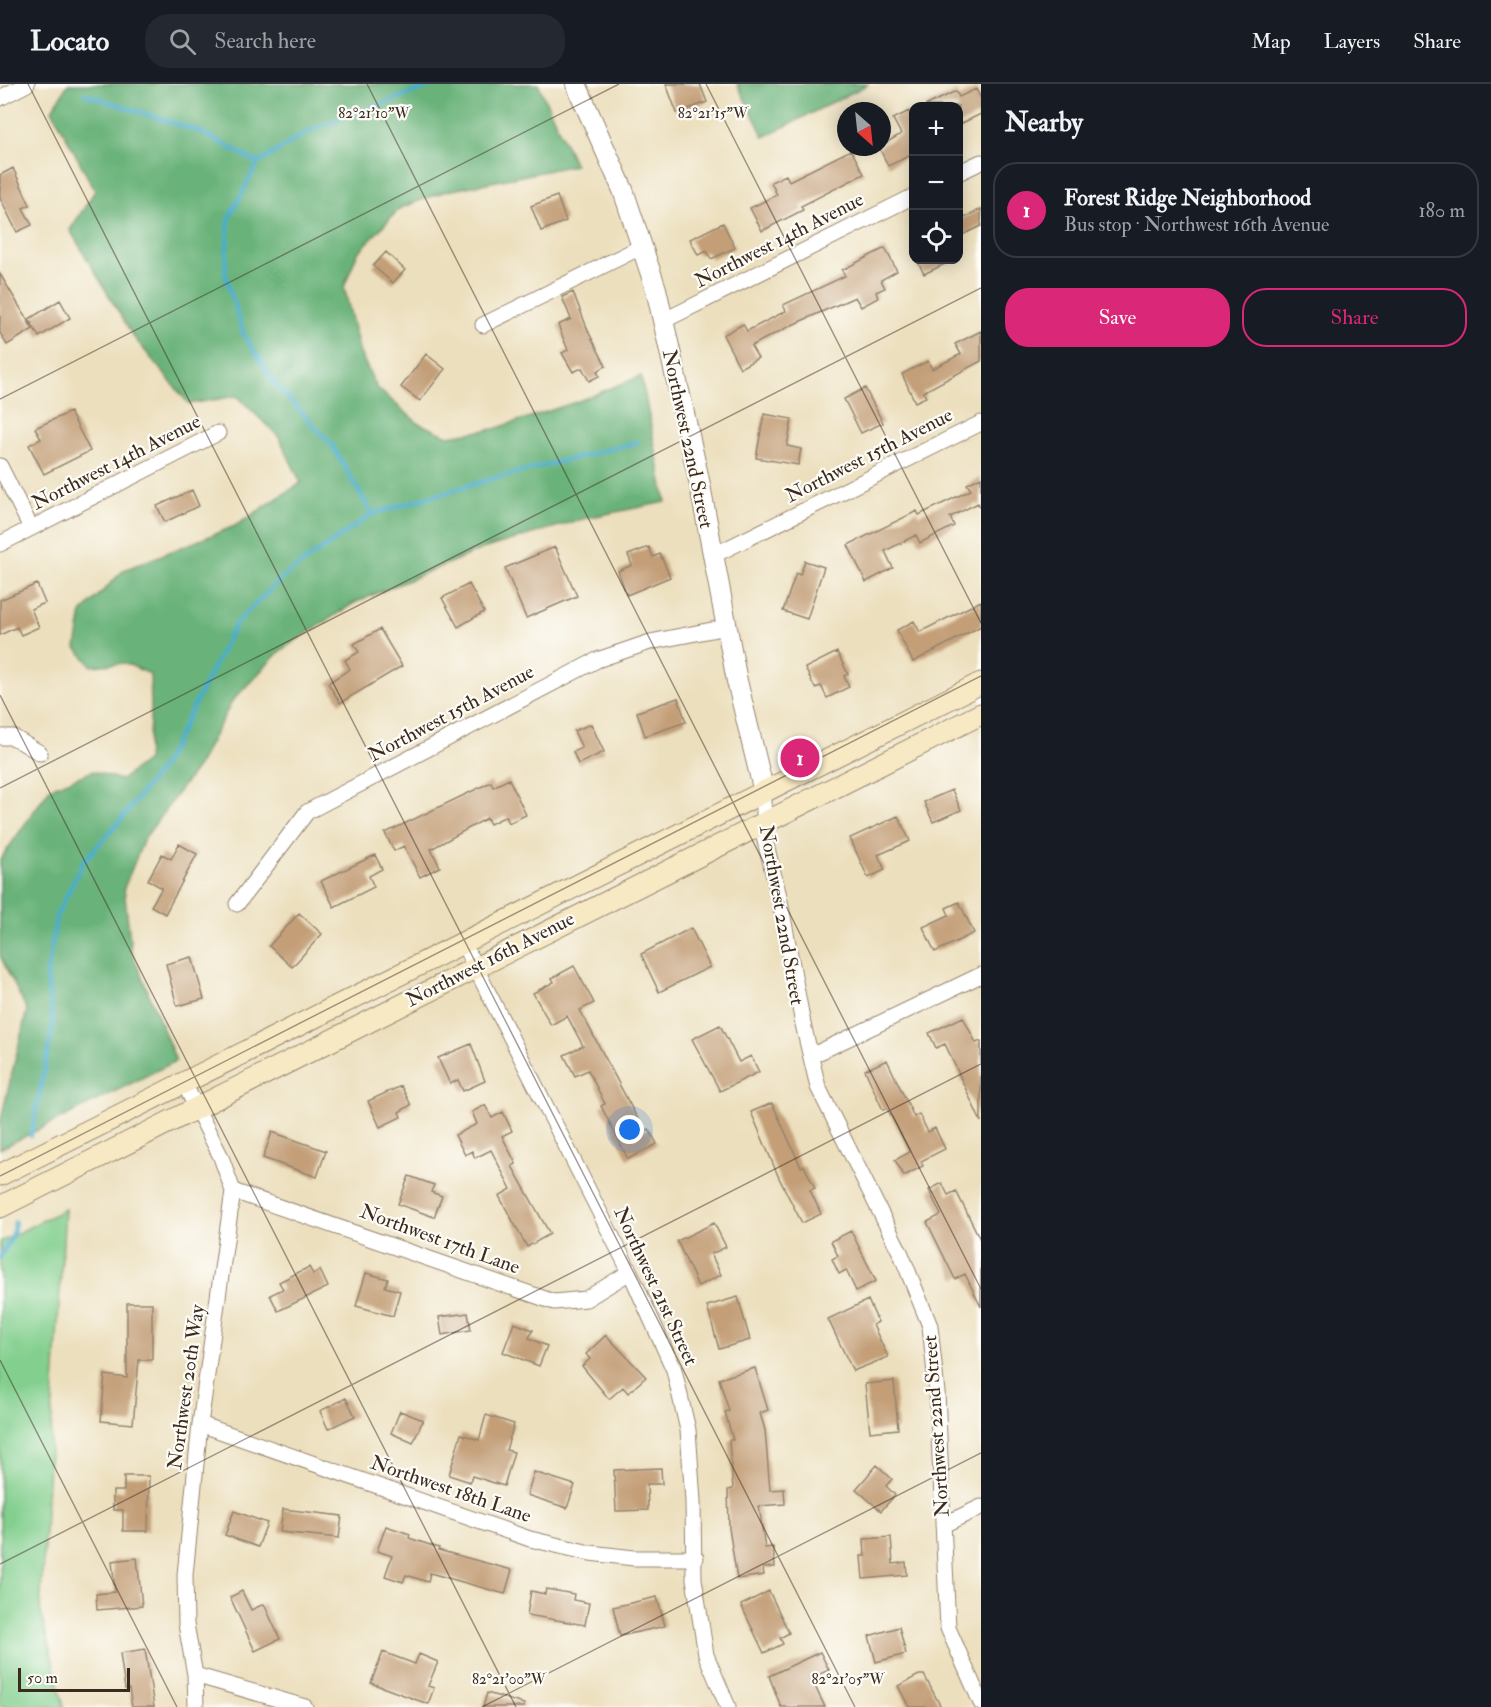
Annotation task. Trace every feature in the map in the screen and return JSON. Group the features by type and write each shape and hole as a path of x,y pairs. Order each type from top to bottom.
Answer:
{"main road":[{"name":"Northwest 16th Avenue","path":"0,1175 981,683"},
{"name":"Northwest 16th Avenue","path":"0,1207 764,821 981,714"}],"street":[{"path":"0,98 27,84"},
{"name":"Northwest 22nd Street","path":"576,84 623,190 643,246 663,321 697,469 712,556 764,792 764,837 779,896 818,1087 901,1254 930,1326 948,1628 981,1703"},
{"path":"963,171 981,162"},
{"name":"Northwest 14th Avenue","path":"663,321 909,198"},
{"path":"483,325 643,246"},
{"name":"Northwest 15th Avenue","path":"712,556 981,423"},
{"name":"Northwest 14th Avenue","path":"0,544 218,433"},
{"path":"0,466 31,528"},
{"name":"Northwest 15th Avenue","path":"237,904 307,812 597,660 650,642 727,627"},
{"path":"0,737 13,737 40,753"},
{"name":"Northwest 21st Street","path":"463,943 630,1272 674,1370 688,1430 696,1558 694,1579 706,1655 728,1707"},
{"path":"810,1056 981,975"},
{"name":"Northwest 20th Way","path":"184,1083 221,1157 233,1191 200,1424 185,1575 186,1624 195,1675 196,1707"},
{"name":"Northwest 17th Lane","path":"233,1191 554,1302 586,1299 630,1272"},
{"name":"Northwest 18th Lane","path":"200,1424 530,1539 590,1553 634,1558 696,1558"},
{"path":"943,1526 981,1507"},
{"path":"195,1675 305,1707"}],"green space":[{"path":"68,84 538,84 575,165 443,192 400,208 357,254 344,287 360,353 377,388 418,423 448,436 494,429 576,402 641,376 666,502 586,518 482,549 354,603 281,650 233,700 197,767 144,839 124,888 131,950 176,1061 0,1149 0,1123 27,1010 0,956 0,860 50,788 93,771 121,780 147,760 151,708 150,674 125,663 92,666 76,648 82,612 124,570 235,526 301,483 279,437 237,396 189,404 133,336 70,230 95,191 52,110"},
{"path":"737,84 869,84 764,137"},
{"path":"65,1209 40,1609 64,1707 0,1707 0,1242"}],"building":[{"path":"666,84 700,84 707,102 677,113"},
{"path":"976,89 981,99 981,114 963,123 963,102 933,102 956,91 959,97"},
{"path":"909,111 909,156 888,166 883,156 891,156 891,140 901,134 893,119"},
{"path":"839,156 854,156 864,174 801,206 803,210 762,231 750,208 777,195 771,182 786,175 789,181"},
{"path":"13,168 30,205 23,208 32,225 17,232 0,198 0,175"},
{"path":"557,196 566,221 541,231 531,206"},
{"path":"981,209 981,226 963,235 963,218"},
{"path":"723,223 735,248 711,259 707,251 698,255 690,239"},
{"path":"885,248 897,271 881,280 885,288 876,292 878,298 861,307 855,297 792,325 751,346 758,358 740,368 723,335 743,324 747,331 786,311 783,305 845,276 842,270"},
{"path":"386,252 405,270 393,283 373,266"},
{"path":"919,264 945,264 924,274"},
{"path":"0,274 33,329 7,345 0,333"},
{"path":"573,292 589,333 606,366 597,371 599,376 589,381 582,368 573,372 562,353 568,350 558,325 571,319 562,297"},
{"path":"60,300 70,318 39,337 29,319"},
{"path":"981,331 981,361 923,392 926,397 915,402 902,374 928,361 932,369 961,354 955,344"},
{"path":"426,354 445,369 420,401 401,387"},
{"path":"865,388 883,423 861,433 844,399"},
{"path":"70,412 90,451 44,474 29,445 41,439 35,428"},
{"path":"764,414 792,419 787,446 801,449 798,465 756,458"},
{"path":"981,477 981,510 978,503 950,517 954,526 920,543 916,535 885,551 893,568 866,582 848,545 917,511 919,515 971,490 967,484"},
{"path":"192,490 199,506 165,522 157,506"},
{"path":"555,547 577,596 526,618 505,568"},
{"path":"649,547 653,557 660,554 670,577 627,595 618,571 632,565 628,555"},
{"path":"805,561 824,567 807,619 783,611 796,573 800,575"},
{"path":"37,584 45,603 31,609 39,627 21,635 17,627 0,635 0,600"},
{"path":"469,584 484,612 458,627 442,598"},
{"path":"981,601 981,626 913,662 897,630 914,621 920,632"},
{"path":"380,629 402,666 340,703 328,683 350,669 345,660 359,652 354,644"},
{"path":"837,652 848,674 844,676 849,687 827,698 821,686 815,688 805,668"},
{"path":"678,698 686,722 645,736 637,712"},
{"path":"591,724 604,752 578,764 573,752 582,748 574,731"},
{"path":"509,779 526,815 509,823 506,816 490,824 487,818 431,849 440,867 420,877 404,846 394,851 385,833 491,782 493,787"},
{"path":"952,790 961,810 933,822 924,802"},
{"path":"898,816 910,841 878,855 885,870 868,878 850,838"},
{"path":"179,844 197,854 165,914 151,906 162,888 148,880 162,854 171,859"},
{"path":"375,855 382,869 369,876 374,887 334,907 321,881"},
{"path":"959,902 974,933 935,952 923,927 949,915 946,908"},
{"path":"299,913 322,934 292,967 269,946"},
{"path":"691,928 710,967 659,992 641,954"},
{"path":"192,957 204,999 177,1006 166,964"},
{"path":"574,966 594,1003 580,1010 644,1131 649,1129 657,1144 628,1159 601,1106 605,1104 588,1070 575,1076 564,1055 583,1046 567,1016 551,1025 533,993 554,982 552,978"},
{"path":"963,1017 976,1043 981,1041 981,1122 945,1044 936,1048 929,1033"},
{"path":"720,1025 739,1062 751,1056 759,1072 720,1091 692,1039"},
{"path":"471,1044 485,1081 463,1091 458,1080 450,1084 438,1058"},
{"path":"887,1060 914,1117 919,1114 928,1132 935,1128 945,1149 921,1161 923,1166 904,1176 895,1160 910,1152 887,1108 883,1110 865,1070"},
{"path":"401,1086 411,1105 399,1112 401,1117 380,1127 368,1101"},
{"path":"772,1103 801,1167 804,1166 815,1188 810,1190 821,1214 802,1223 779,1178 751,1112"},
{"path":"485,1105 492,1118 503,1112 512,1131 502,1136 516,1164 512,1166 550,1234 527,1247 499,1196 511,1189 491,1150 475,1158 472,1151 465,1155 455,1135 477,1124 472,1112"},
{"path":"272,1132 326,1151 317,1177 263,1158"},
{"path":"409,1176 434,1185 431,1192 442,1196 434,1217 398,1204"},
{"path":"942,1183 948,1195 956,1191 981,1241 981,1307 965,1274 955,1279 927,1222 941,1215 929,1190"},
{"path":"714,1223 726,1247 711,1254 721,1275 698,1286 677,1241"},
{"path":"851,1231 876,1281 856,1291 846,1270 839,1274 832,1259 838,1256 831,1241"},
{"path":"309,1267 313,1274 320,1270 328,1287 278,1311 270,1295 283,1289 279,1282"},
{"path":"366,1273 388,1279 385,1287 400,1291 393,1316 356,1306"},
{"path":"738,1297 750,1340 719,1349 707,1306"},
{"path":"868,1300 878,1322 873,1325 888,1357 853,1371 828,1319"},
{"path":"127,1303 152,1303 152,1360 139,1360 133,1424 101,1421 105,1375 127,1378"},
{"path":"468,1313 471,1330 442,1335 439,1317"},
{"path":"514,1323 533,1330 529,1338 547,1346 539,1366 503,1352"},
{"path":"606,1335 646,1377 628,1393 623,1387 609,1399 582,1366 590,1359 586,1354"},
{"path":"755,1368 768,1410 760,1413 765,1430 770,1490 784,1489 785,1504 759,1506 765,1548 773,1547 775,1567 763,1568 764,1575 737,1579 729,1528 728,1490 733,1489 729,1440 733,1440 725,1412 729,1411 719,1379"},
{"path":"894,1381 898,1429 870,1432 865,1384"},
{"path":"346,1398 355,1416 328,1429 320,1411"},
{"path":"400,1411 423,1420 413,1443 391,1433"},
{"path":"486,1415 514,1424 506,1450 514,1452 504,1486 472,1476 470,1482 449,1475 461,1434 479,1440"},
{"path":"877,1465 892,1479 886,1486 895,1495 881,1511 856,1489"},
{"path":"661,1468 662,1484 647,1484 648,1510 616,1511 614,1470"},
{"path":"534,1472 575,1485 567,1508 527,1495"},
{"path":"124,1476 149,1476 148,1531 123,1531 123,1510 113,1510 113,1491 124,1491"},
{"path":"283,1509 342,1516 339,1538 280,1532"},
{"path":"234,1511 267,1523 258,1547 225,1535"},
{"path":"386,1526 410,1534 409,1538 439,1548 438,1550 512,1570 505,1594 430,1573 428,1582 406,1575 403,1582 385,1576 392,1556 377,1551"},
{"path":"891,1537 893,1564 906,1562 907,1575 863,1579 861,1556 865,1556 864,1539"},
{"path":"137,1558 142,1606 97,1610 96,1594 115,1592 112,1561"},
{"path":"546,1589 574,1594 573,1600 589,1603 585,1625 527,1615 531,1591 545,1594"},
{"path":"242,1591 251,1610 264,1604 280,1639 255,1651 230,1597"},
{"path":"769,1591 789,1633 780,1638 783,1644 764,1653 741,1605"},
{"path":"657,1597 665,1626 620,1636 613,1607"},
{"path":"899,1627 906,1654 876,1662 869,1636"},
{"path":"145,1649 154,1707 132,1707 129,1689 125,1689 120,1653"},
{"path":"383,1652 415,1664 419,1654 438,1662 428,1686 434,1688 428,1704 371,1683"},
{"path":"820,1652 829,1670 811,1678 825,1707 781,1707 769,1676"},
{"path":"919,1675 924,1675 941,1707 909,1707 898,1686"},
{"path":"487,1693 524,1704 524,1707 483,1707"}],"waterway":[{"path":"31,1136 53,1026 47,975 56,917 83,862 119,822 164,764 236,623 284,576 372,514 332,445 275,384 243,333 225,273 229,218 258,163 311,130 436,84"},
{"path":"85,94 201,132 258,163"},
{"path":"372,514 491,479 638,442"},
{"path":"0,1257 12,1237 15,1222"}],"place":[{"name":"Forest Ridge Neighborhood","path":"800,758"}]}
